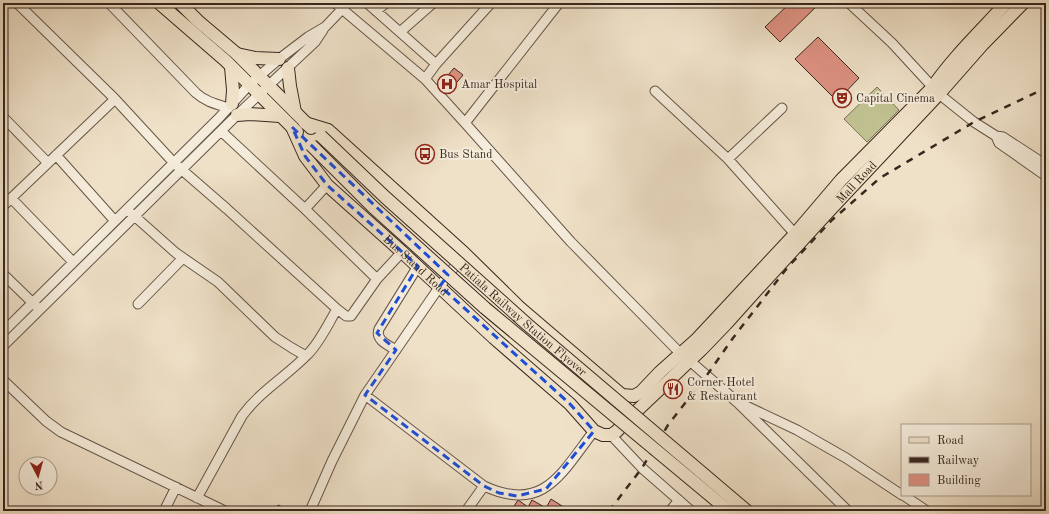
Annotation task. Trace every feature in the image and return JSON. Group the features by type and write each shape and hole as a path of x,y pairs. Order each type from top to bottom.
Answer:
{"main road":[{"name":"Bus Stand Road","path":"159,3 231,67 292,127 305,156 327,185 440,286 494,338 570,404 594,431"},
{"path":"180,3 198,21 237,54 296,112 305,123 328,130 464,253 519,307 622,395 634,396 641,392 660,372 685,357"},
{"name":"Mall Road","path":"685,357 726,324 936,91 940,75 1006,3"},
{"name":"Mall Road","path":"685,357 696,340 795,234 841,180 936,91 1023,3"},
{"path":"237,54 255,58 279,59"},
{"path":"231,67 233,109 250,114 280,116"},
{"path":"288,68 290,86 296,112"},
{"name":"Patiala Railway Station Flyover","path":"305,123 528,325 747,511"},
{"name":"Patiala Railway Station Flyover","path":"292,127 373,207 485,308 729,511"},
{"path":"594,431 603,435 611,435 617,431 685,357"}],"street":[{"path":"17,3 115,99 174,163 227,209 336,309 346,316 350,317 377,279 402,252"},
{"path":"109,3 204,100 233,109"},
{"path":"367,3 436,64"},
{"path":"376,11 386,3"},
{"path":"400,32 433,3"},
{"path":"424,79 491,3"},
{"path":"465,123 559,3"},
{"path":"848,3 892,43 936,91 974,122 996,136 1003,137 1046,165"},
{"path":"3,332 174,163 233,109 259,96 315,42 341,5 424,79 571,242 685,357 737,402 848,511"},
{"path":"3,346 221,132 233,109 249,85 279,59 308,37 325,27"},
{"path":"655,92 728,159 795,234"},
{"path":"3,206 115,99"},
{"path":"728,159 782,108"},
{"path":"3,117 48,163"},
{"path":"221,132 305,209 377,279"},
{"path":"996,136 999,143 1046,176"},
{"path":"56,156 115,221"},
{"path":"305,209 327,185"},
{"path":"12,198 73,262"},
{"path":"127,209 134,217 183,258 218,282 276,337 306,356"},
{"path":"310,511 332,461 366,395 464,253"},
{"path":"138,304 183,258"},
{"path":"396,350 382,340 377,333 418,266"},
{"path":"3,274 40,310"},
{"path":"197,498 242,416 250,405 266,389 306,356 313,348 336,309"},
{"path":"3,380 46,421 61,432 226,511"},
{"path":"366,395 484,486 499,493 517,496 531,494 546,489 557,479 594,431"},
{"path":"737,402 797,430 846,458 901,494"},
{"path":"611,435 642,468 691,511"},
{"path":"466,511 484,486"},
{"path":"164,511 176,487"},
{"path":"904,496 927,511"},
{"path":"670,511 679,500"}],"highlighted area":[{"path":"292,127 448,275 440,286 570,404 594,431 546,489 517,496 499,493 484,486 365,395 396,350 377,333 418,266 327,185 305,156"}],"green space":[{"path":"877,87 899,110 867,142 844,119"}],"building":[{"path":"790,3 820,3 780,42 765,27"},
{"path":"818,37 859,78 837,101 795,59"},
{"path":"454,68 463,75 447,94 438,87"},
{"path":"551,499 570,511 511,511 518,500 528,507 532,500 546,508"},
{"path":"278,505 292,511 276,511"}],"railway":[{"path":"609,511 642,468 668,425 707,375 733,338 787,268 832,220 880,178 974,122 1046,88"}],"place":[{"name":"Amar Hospital","path":"447,84"},
{"name":"Capital Cinema","path":"842,98"},
{"name":"Bus Stand","path":"425,154"},
{"name":"Corner Hotel & Restaurant","path":"673,389"}]}
